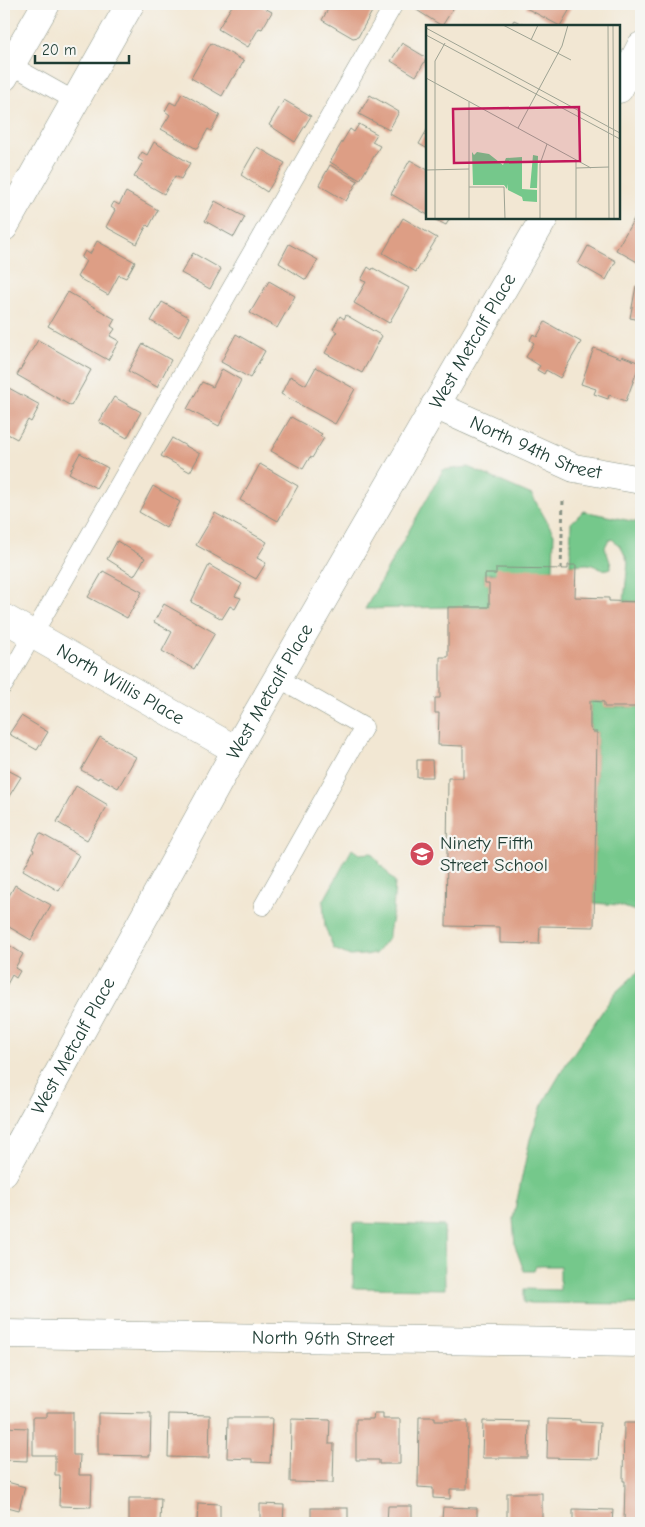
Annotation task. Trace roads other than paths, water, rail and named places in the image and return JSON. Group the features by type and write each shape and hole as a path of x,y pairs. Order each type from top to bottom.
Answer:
{"street":[{"path":"6,67 46,4"},
{"path":"4,227 130,4"},
{"path":"620,86 640,53"},
{"name":"West Metcalf Place","path":"4,1172 236,750 543,219"},
{"name":"North 94th Street","path":"435,405 574,468 641,480"},
{"name":"North Willis Place","path":"4,618 236,750"},
{"name":"North 96th Street","path":"4,1334 641,1343"}],"lane":[{"path":"4,685 394,4"},
{"path":"6,67 74,102"},
{"path":"263,906 364,727 278,678"}],"place":[{"name":"Ninety Fifth Street School","path":"422,854"}]}
